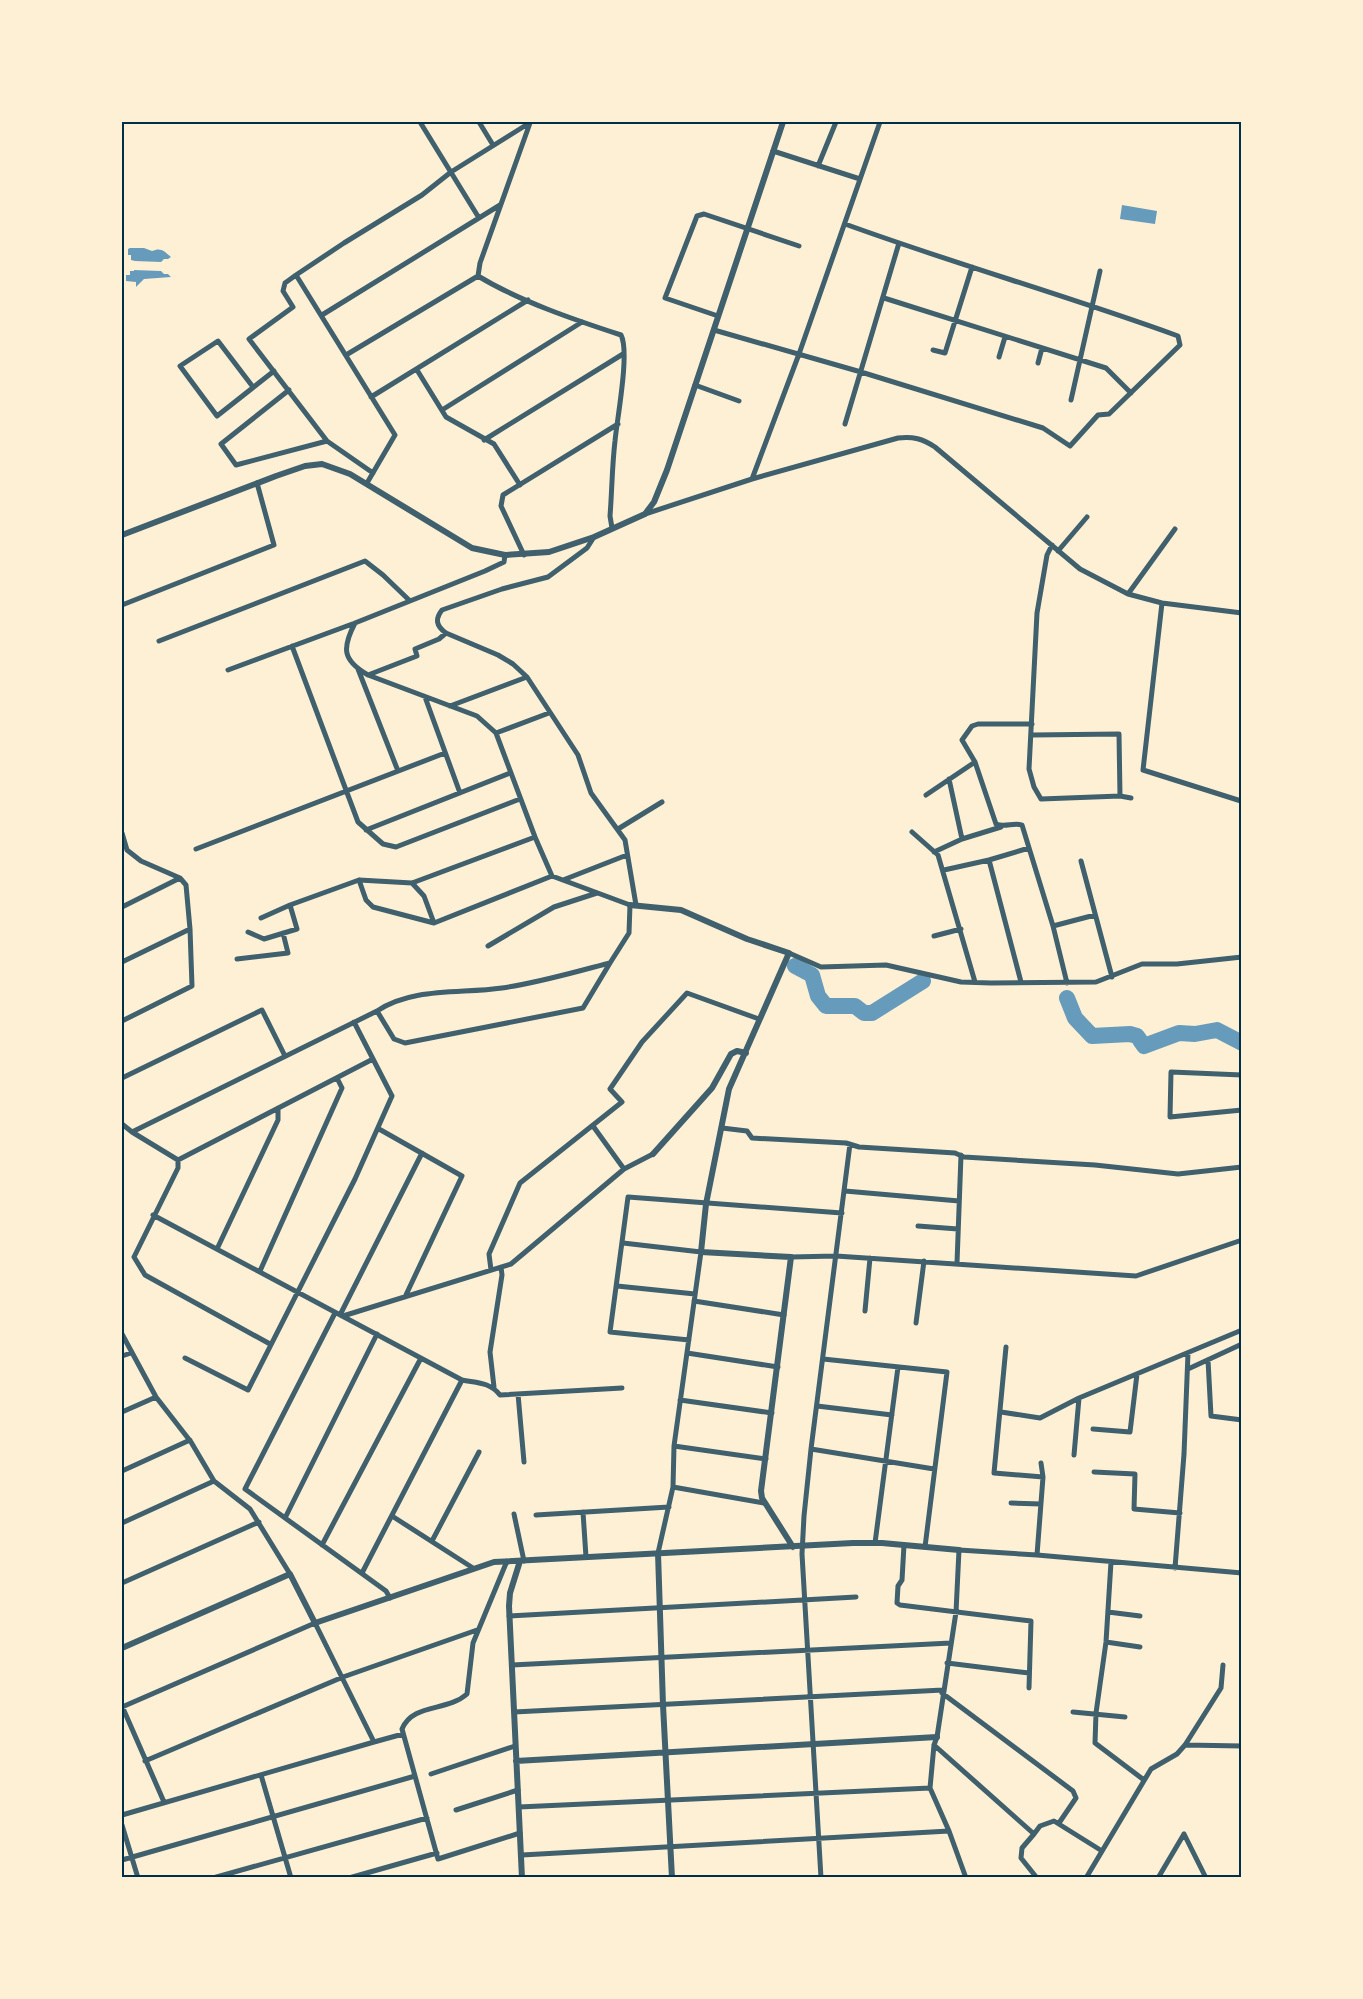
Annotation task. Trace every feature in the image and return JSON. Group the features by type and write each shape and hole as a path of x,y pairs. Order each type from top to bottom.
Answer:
{"street":[{"path":"420,122 479,218"},
{"path":"479,122 493,145"},
{"path":"374,473 327,441 249,339 293,307 283,291 285,283 422,195 451,172 531,122"},
{"path":"478,276 480,263 531,122"},
{"path":"645,514 658,495 783,122"},
{"path":"818,166 836,122"},
{"path":"752,479 799,354 880,122"},
{"path":"773,151 860,179"},
{"path":"322,315 500,205"},
{"path":"718,316 665,298 697,216 704,214 799,246"},
{"path":"714,330 1043,428 1070,446 1098,415 1109,414 1180,345 1178,336 1091,304 845,224"},
{"path":"845,424 899,243"},
{"path":"933,350 945,353 972,267"},
{"path":"1071,400 1100,272"},
{"path":"296,275 394,435 367,483"},
{"path":"478,276 528,300 623,337 610,516 612,528"},
{"path":"346,355 478,276"},
{"path":"884,298 1106,368 1131,393"},
{"path":"371,397 528,300"},
{"path":"442,410 582,322"},
{"path":"999,357 1005,337"},
{"path":"254,387 218,341 180,366 217,416 254,387 274,371"},
{"path":"1038,363 1042,348"},
{"path":"484,440 623,354"},
{"path":"417,370 446,417 494,444 520,485"},
{"path":"695,386 739,401"},
{"path":"289,390 221,444 236,465 327,441"},
{"path":"524,555 501,506 503,495 618,424"},
{"path":"122,535 305,466 322,465 338,468 367,483 472,548 505,555 549,552 594,537 645,514 752,479 907,437 922,439 935,447 1080,569 1128,594 1162,603 1242,613"},
{"path":"122,605 274,545 257,483"},
{"path":"1058,551 1088,517"},
{"path":"1128,594 1175,529"},
{"path":"377,1011 394,1039 405,1043 583,1008 628,933 633,905 625,840 591,793 578,755 527,677 513,664 498,655 446,633 439,628 437,622 437,616 442,610 502,589 548,577 587,548 594,537"},
{"path":"1052,545 1047,555 1037,613 1029,769 1034,787 1041,799 1120,796 1131,798"},
{"path":"228,670 355,623 504,562 505,555"},
{"path":"159,641 365,561 409,600"},
{"path":"1162,603 1143,770 1242,801"},
{"path":"355,623 346,640 346,651 350,663 357,669 477,716 496,733 510,774 552,876"},
{"path":"368,675 417,656 415,649 439,639 446,633"},
{"path":"291,646 358,822 383,844 396,847 520,799"},
{"path":"357,669 398,771"},
{"path":"450,706 527,677"},
{"path":"425,697 460,793"},
{"path":"496,733 549,713"},
{"path":"1001,827 996,824 975,762 962,740 972,726 1032,724"},
{"path":"1032,735 1119,734 1120,796"},
{"path":"196,849 445,753"},
{"path":"926,795 975,762"},
{"path":"366,830 510,774"},
{"path":"950,779 962,839"},
{"path":"618,829 662,802"},
{"path":"934,852 962,839 1001,827 1016,823 1022,825 1053,926 1067,983"},
{"path":"912,832 938,855 975,982"},
{"path":"122,833 124,851 180,878 186,885 192,986 122,1021"},
{"path":"261,918 359,880 412,883 535,837"},
{"path":"944,870 1029,848"},
{"path":"563,880 627,855"},
{"path":"989,860 1021,982"},
{"path":"1081,861 1112,977"},
{"path":"359,880 366,900 373,907 434,923 552,876 633,905 681,910 747,939 821,967 886,965 961,982 1096,982 1142,964 1160,965 1242,957"},
{"path":"122,907 180,878"},
{"path":"412,883 424,896 434,923"},
{"path":"488,946 554,907 597,894"},
{"path":"248,933 264,939 297,928 290,905"},
{"path":"1053,926 1095,915"},
{"path":"122,962 190,929"},
{"path":"934,936 961,929"},
{"path":"237,959 288,953 283,933"},
{"path":"672,1878 657,1553 673,1487 674,1446 706,1204 729,1089 789,953"},
{"path":"132,1132 391,1002 448,991 502,988 610,963"},
{"path":"491,1270 489,1254 520,1183 547,1159 622,1102 610,1089 642,1042 687,993 759,1019"},
{"path":"122,1078 262,1010 285,1056"},
{"path":"185,1358 248,1390 379,1129 392,1096 354,1022"},
{"path":"339,1315 511,1264 624,1169 653,1154 712,1088 731,1054 737,1051 746,1053"},
{"path":"178,1160 373,1059"},
{"path":"1242,1075 1171,1072 1170,1117 1242,1110"},
{"path":"260,1271 342,1088 337,1078"},
{"path":"217,1249 278,1120 278,1108"},
{"path":"122,1124 178,1160"},
{"path":"593,1126 624,1169"},
{"path":"722,1128 747,1131 752,1138 1146,1169 1178,1174 1242,1167"},
{"path":"379,1129 462,1176 405,1297"},
{"path":"821,1878 803,1546 804,1516 850,1144"},
{"path":"390,1598 386,1591 362,1573 245,1490 339,1315 422,1153"},
{"path":"957,1263 960,1155"},
{"path":"178,1160 178,1168 134,1257 145,1275 270,1344"},
{"path":"845,1191 959,1201"},
{"path":"688,1340 610,1332 628,1197 842,1213"},
{"path":"153,1215 462,1380 494,1387"},
{"path":"918,1227 958,1229"},
{"path":"623,1243 700,1252 790,1257 836,1256 1136,1276 1242,1240"},
{"path":"790,1257 761,1491 764,1503 793,1547"},
{"path":"865,1311 870,1258"},
{"path":"915,1323 924,1261"},
{"path":"501,1267 502,1275 489,1352 494,1387 500,1395 622,1388"},
{"path":"617,1286 784,1315"},
{"path":"1001,1412 1040,1418 1079,1398 1242,1330"},
{"path":"122,1334 156,1397 190,1440 214,1481 250,1509 259,1522 290,1574 374,1742"},
{"path":"285,1518 376,1335"},
{"path":"1188,1369 1242,1344"},
{"path":"1006,1347 994,1473 1043,1477"},
{"path":"122,1356 131,1353"},
{"path":"687,1353 778,1367"},
{"path":"1175,1568 1188,1353"},
{"path":"322,1545 421,1358"},
{"path":"823,1359 947,1372 925,1547"},
{"path":"1208,1360 1211,1416 1242,1420"},
{"path":"875,1543 898,1367"},
{"path":"1093,1430 1130,1432 1137,1374"},
{"path":"362,1573 462,1380"},
{"path":"518,1394 524,1462"},
{"path":"122,1412 156,1397"},
{"path":"1074,1455 1079,1398"},
{"path":"680,1400 772,1413"},
{"path":"817,1406 892,1415"},
{"path":"122,1471 190,1440"},
{"path":"674,1446 766,1460"},
{"path":"812,1449 934,1469"},
{"path":"432,1541 479,1452"},
{"path":"1037,1555 1043,1477 1041,1463"},
{"path":"1094,1473 1135,1474 1134,1509 1180,1513"},
{"path":"122,1523 214,1481"},
{"path":"673,1487 764,1503"},
{"path":"1011,1503 1041,1504"},
{"path":"536,1515 669,1507"},
{"path":"583,1512 586,1557"},
{"path":"514,1514 522,1561 510,1593 509,1616 522,1878"},
{"path":"392,1516 473,1568"},
{"path":"122,1583 259,1522"},
{"path":"164,1802 122,1707 315,1623 473,1568 507,1561 875,1543 1242,1573"},
{"path":"904,1545 902,1580 898,1586 897,1602 900,1605 1031,1621 1029,1688"},
{"path":"959,1550 956,1612 934,1745 930,1788 950,1831 966,1877 961,1878"},
{"path":"507,1561 473,1643 467,1694 459,1702 412,1714 406,1719 402,1729 438,1859 520,1833"},
{"path":"1111,1562 1106,1642 1096,1713 1095,1743 1144,1780"},
{"path":"122,1648 290,1574"},
{"path":"509,1616 658,1606 856,1597"},
{"path":"1108,1612 1140,1616"},
{"path":"145,1761 343,1677 477,1630"},
{"path":"1106,1642 1140,1647"},
{"path":"512,1665 951,1643"},
{"path":"947,1663 1029,1673"},
{"path":"1086,1878 1151,1769 1177,1754 1185,1745 1221,1688 1223,1665"},
{"path":"514,1712 811,1696 943,1692 1073,1791 1076,1798 1059,1823"},
{"path":"1073,1712 1125,1717"},
{"path":"122,1815 403,1734"},
{"path":"516,1761 937,1737"},
{"path":"934,1745 1034,1834"},
{"path":"1185,1745 1242,1746"},
{"path":"431,1774 515,1746"},
{"path":"261,1775 291,1878"},
{"path":"122,1860 415,1776"},
{"path":"519,1808 930,1788"},
{"path":"456,1810 518,1790"},
{"path":"213,1878 427,1818"},
{"path":"1037,1878 1021,1858 1022,1848 1040,1826 1054,1821 1059,1823 1102,1851"},
{"path":"122,1825 138,1878"},
{"path":"522,1855 950,1831"},
{"path":"1158,1878 1184,1834 1206,1878"},
{"path":"349,1878 437,1853"}],"water":[{"path":"1122,205 1157,211 1155,224 1120,219"},
{"path":"130,248 160,250 171,257 161,262 135,261 131,260 131,255 128,255"},
{"path":"130,271 161,271 171,277 144,279 136,287 136,282 126,281 126,275 130,275"}],"waterway":[{"path":"795,966 812,975 818,996 826,1006 855,1006 864,1013 872,1013 923,981"},
{"path":"1067,998 1075,1018 1092,1036 1130,1034 1137,1036 1144,1046 1179,1033 1195,1034 1217,1030 1242,1043"}]}
